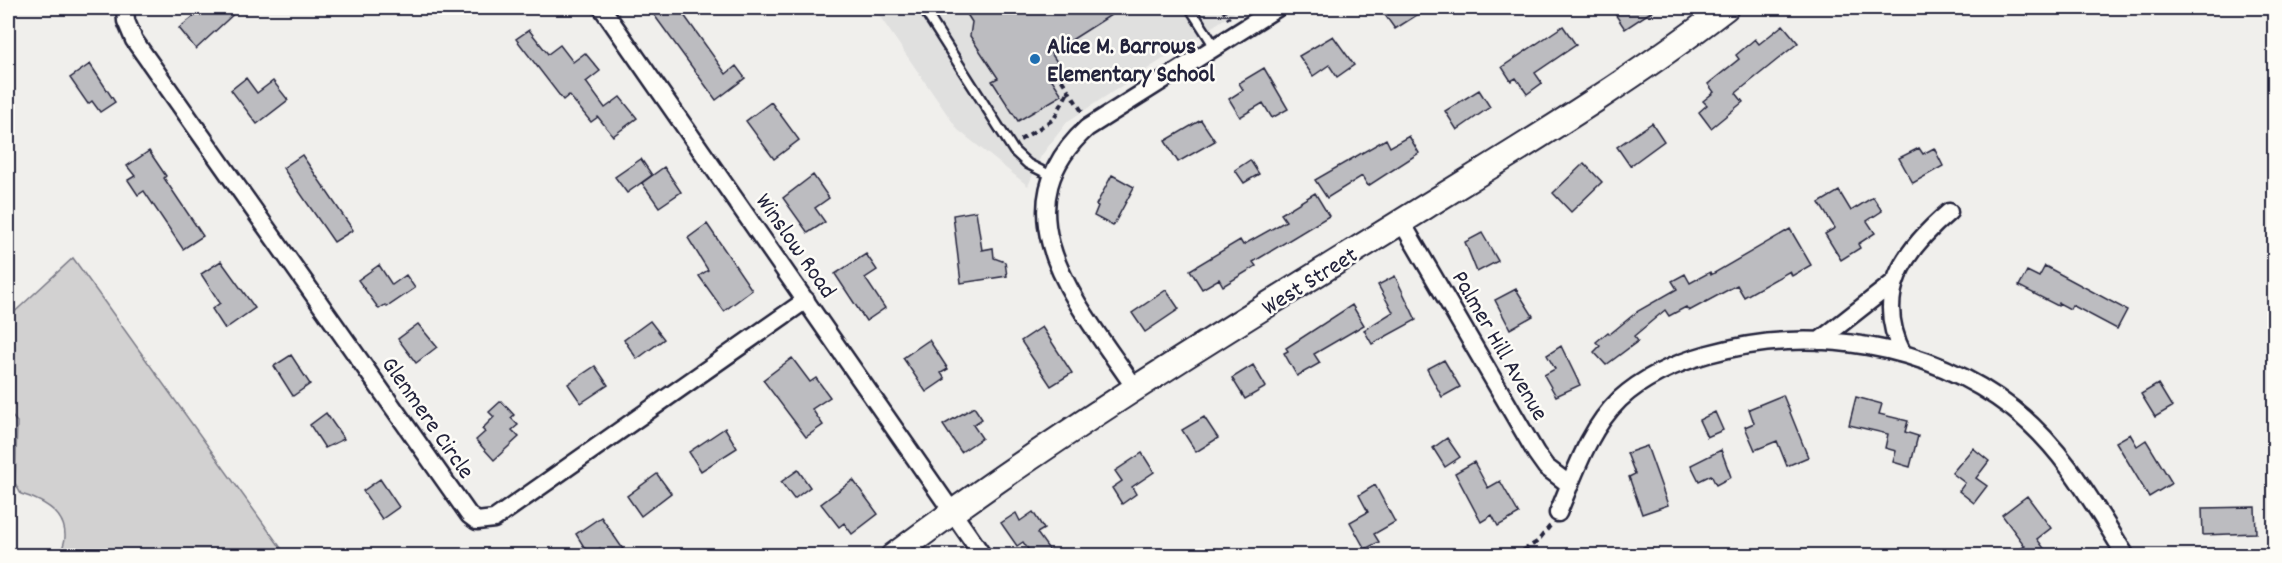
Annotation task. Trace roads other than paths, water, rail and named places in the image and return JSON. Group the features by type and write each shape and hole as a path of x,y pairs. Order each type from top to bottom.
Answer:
{"main road":[{"name":"West Street","path":"893,555 952,511 1135,388 1567,119 1667,52 1726,8"}],"street":[{"name":"Glenmere Circle","path":"125,8 128,28 134,40 469,515 477,521 494,519 806,300"},
{"name":"Winslow Road","path":"602,8 983,555"},
{"path":"1135,388 1056,265 1045,219 1052,176 1065,151 1087,128 1277,8"},
{"path":"1903,354 1894,337 1890,318 1894,282 1911,251 1948,212"},
{"name":"Palmer Hill Avenue","path":"1401,222 1536,453 1546,467 1570,484"},
{"path":"1819,340 1894,282"},
{"path":"1558,513 1585,448 1608,412 1633,388 1656,374 1695,358 1724,350 1761,344 1819,340 1860,344 1903,354 1933,364 1983,388 2014,410 2059,452 2126,555"}],"lane":[{"path":"922,8 1010,146 1028,164 1052,176"},
{"path":"1190,8 1215,47"}],"place":[{"name":"Alice M. Barrows Elementary School","path":"1035,59"}]}
